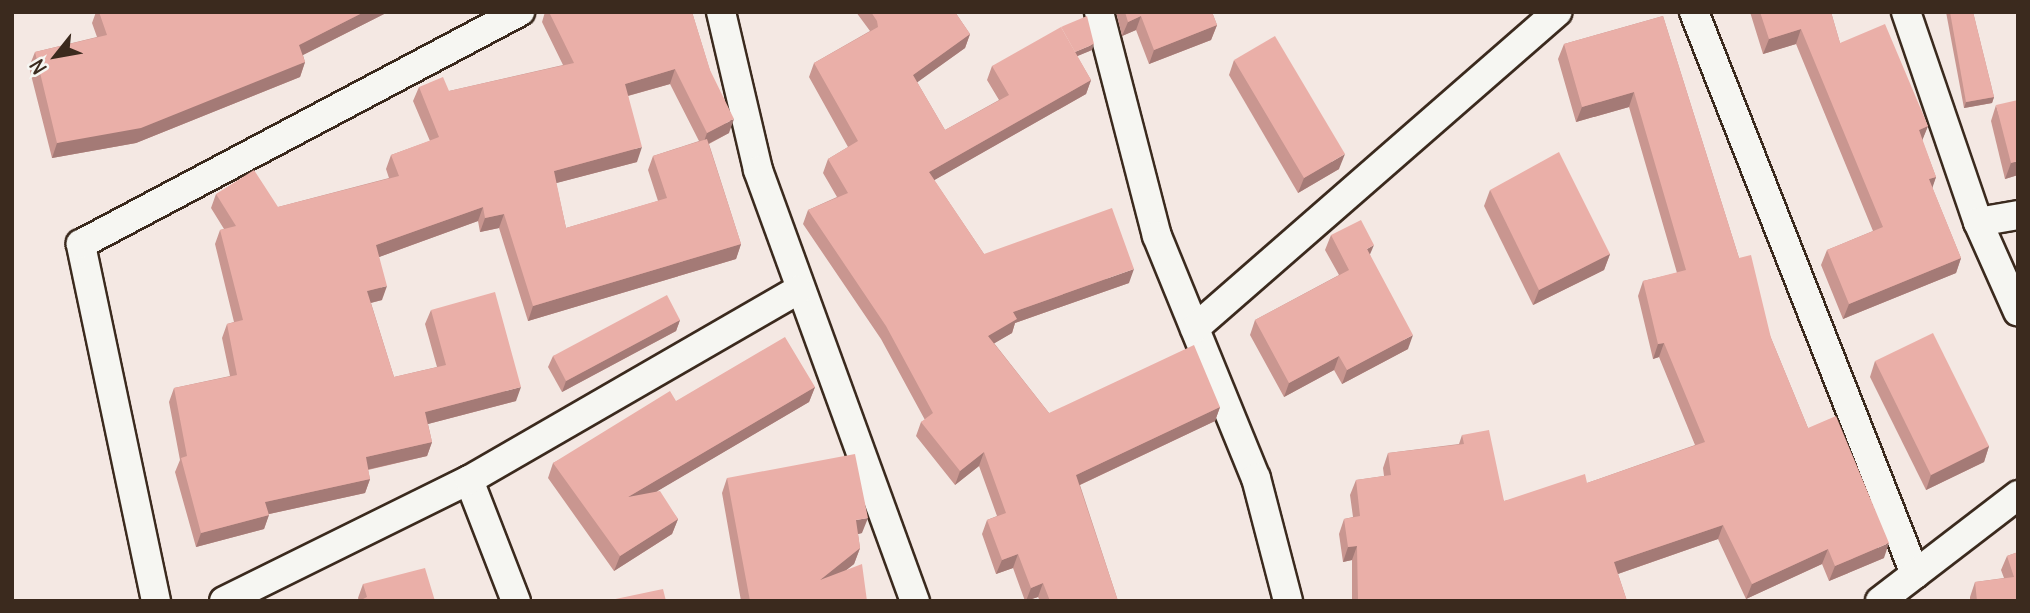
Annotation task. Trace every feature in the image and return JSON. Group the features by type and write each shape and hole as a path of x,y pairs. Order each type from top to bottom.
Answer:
{"street":[{"path":"156,601 81,244 520,12"},
{"path":"720,12 758,170 798,290 915,601"},
{"path":"1099,12 1157,236 1260,489 1288,601"},
{"path":"1195,328 1557,12"},
{"path":"1694,12 1915,574"},
{"path":"1906,12 1978,222 2018,312"},
{"path":"1978,222 2018,215"},
{"path":"224,601 469,480 798,290"},
{"path":"469,480 516,601"},
{"path":"1880,601 2018,495"}],"building":[{"path":"99,12 364,12 299,45 305,62 141,128 57,143 35,52 107,35"},
{"path":"549,12 692,12 710,70 734,119 707,133 675,69 625,84 642,147 554,171 566,228 667,198 653,156 707,139 741,244 533,306 504,214 485,218 483,207 376,245 387,286 367,291 394,377 446,365 431,310 495,292 521,387 425,412 432,442 366,457 370,479 265,502 269,515 201,533 181,458 187,456 174,388 237,375 227,324 243,320 220,230 236,226 216,194 254,170 278,207 399,176 391,155 439,137 419,87 443,77 449,91 574,63"},
{"path":"871,12 955,12 970,34 913,75 945,130 1009,95 992,66 1061,27 1091,80 929,172 984,254 1112,208 1134,269 1013,312 1017,319 988,336 1049,413 1194,345 1220,407 1076,475 1118,601 1050,601 1043,583 1031,588 1018,554 1002,560 987,520 1006,513 984,452 960,471 921,422 933,413 886,326 808,210 848,193 828,159 858,141 814,63 878,27"},
{"path":"1125,12 1212,12 1217,25 1154,50 1141,16 1128,22"},
{"path":"1760,12 1831,12 1840,43 1885,24 1928,126 1919,130 1936,177 1929,179 1961,258 1849,304 1827,250 1883,227 1801,29 1769,39"},
{"path":"1950,12 1973,12 1994,97 1966,102"},
{"path":"1087,16 1094,44 1075,52 1061,27"},
{"path":"1663,16 1739,258 1751,255 1771,338 1808,428 1836,416 1889,543 1835,566 1828,549 1752,584 1723,525 1614,562 1627,601 1358,601 1357,546 1348,547 1344,519 1360,516 1356,480 1391,475 1388,453 1464,444 1462,435 1489,430 1504,501 1585,474 1587,483 1705,442 1664,343 1658,344 1643,281 1686,270 1634,92 1582,107 1564,44"},
{"path":"1275,36 1345,154 1304,178 1234,60"},
{"path":"2018,100 2018,161 2011,163 1996,105"},
{"path":"1559,152 1610,254 1539,290 1490,190"},
{"path":"1361,220 1374,245 1367,249 1413,335 1347,370 1339,356 1289,383 1255,320 1349,270 1331,235"},
{"path":"667,295 680,320 566,381 553,356"},
{"path":"1933,333 1989,446 1931,475 1875,361"},
{"path":"785,337 815,387 628,497 660,491 678,519 620,556 553,463 670,391 676,401"},
{"path":"855,454 868,518 856,520 860,548 820,580 862,564 867,601 750,601 727,478"},
{"path":"2018,552 2018,601 1977,601 1975,582 2014,577 2007,556"},
{"path":"425,568 435,601 359,601 367,597 363,584"},
{"path":"663,589 666,601 606,601"}]}
